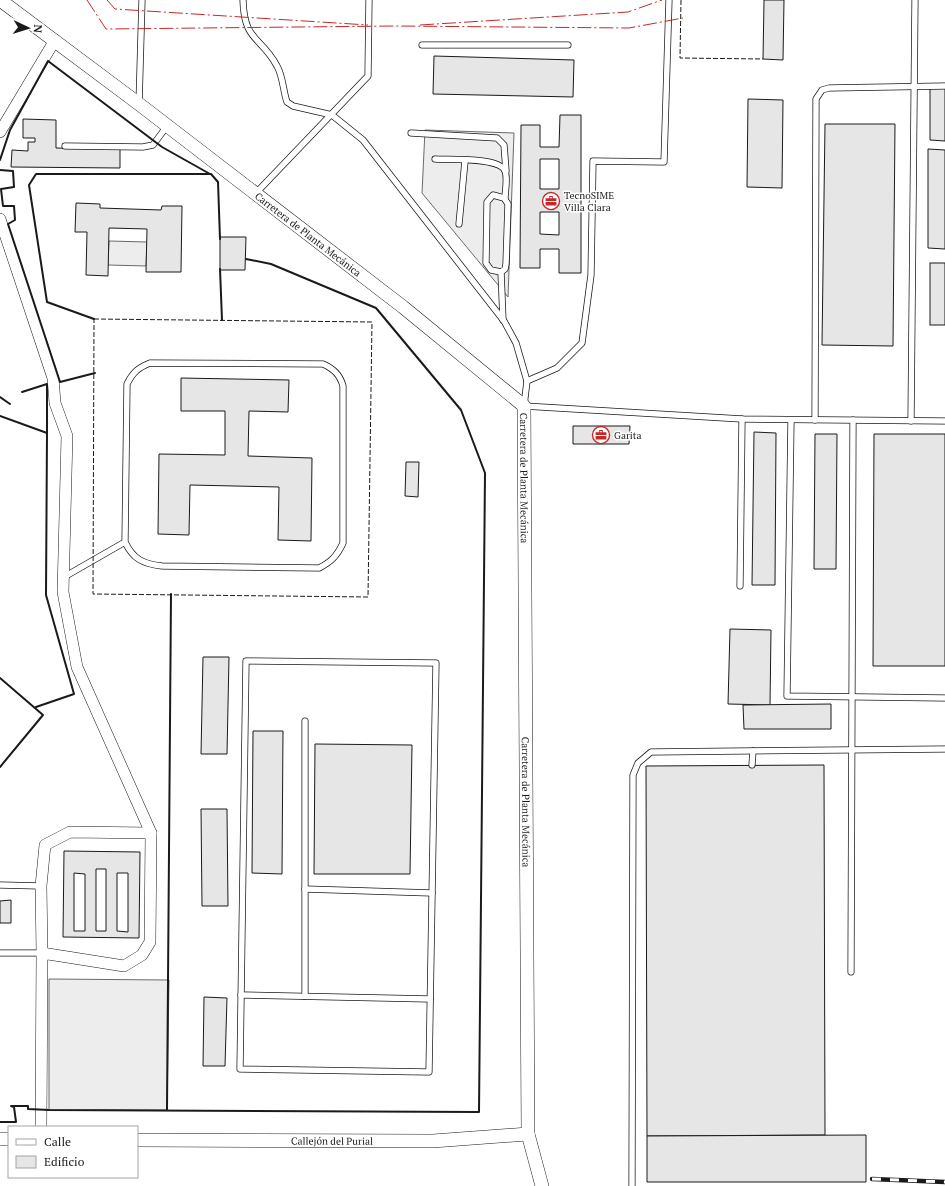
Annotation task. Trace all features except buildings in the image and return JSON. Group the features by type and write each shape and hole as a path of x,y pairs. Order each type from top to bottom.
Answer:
{"street":[{"name":"Carretera de Planta Mecánica","path":"0,0 55,40 403,306 524,406 528,1134 542,1186"},
{"path":"0,132 55,40"},
{"path":"0,219 52,378 55,403 67,436 63,592 77,667 151,833 150,942 142,955 124,966 42,953"},
{"path":"42,1126 41,886 45,845 70,832 151,833"},
{"name":"Callejón del Purial","path":"138,1140 433,1141 528,1134"}],"lane":[{"path":"139,104 142,0"},
{"path":"243,0 244,17 247,28 279,68 287,102 293,106 332,115 363,140 504,321 516,343 527,381 524,406 742,419 945,422"},
{"path":"256,194 368,76 369,0"},
{"path":"527,381 557,368 582,343 591,275 593,161 664,162 669,0"},
{"path":"911,421 915,0"},
{"path":"422,45 568,45"},
{"path":"815,420 816,99 822,90 829,88 945,86"},
{"path":"65,146 143,147 153,145 168,126"},
{"path":"411,133 497,138 504,145 506,171 505,199"},
{"path":"435,159 492,162 502,166 506,171"},
{"path":"458,224 464,160"},
{"path":"493,196 500,196 505,199 508,204 506,264 505,269 501,272 491,270 486,263 487,202 493,196"},
{"path":"501,272 504,321"},
{"path":"150,363 323,364 332,369 340,378 343,386 343,543 338,555 329,563 319,568 162,566 147,564 138,560 130,553 125,542 127,384 132,374 139,367 150,363"},
{"path":"740,586 742,419"},
{"path":"791,420 788,696 945,698"},
{"path":"850,972 853,420"},
{"path":"64,577 125,542"},
{"path":"246,660 436,663 429,1072 240,1069 241,995 246,660"},
{"path":"305,721 305,996"},
{"path":"632,1186 633,775 638,763 651,752 945,749"},
{"path":"752,765 753,751"},
{"path":"0,885 41,886"},
{"path":"305,889 432,893"},
{"path":"0,953 42,953"},
{"path":"241,995 430,999"}],"shaded area":[{"path":"425,130 514,133 508,297 422,193"},
{"path":"109,241 147,242 146,266 108,265"},
{"path":"49,979 169,980 167,1110 49,1110"}],"railway":[{"path":"872,1179 945,1182"}],"fence":[{"path":"681,0 680,58 763,59"},
{"path":"94,319 372,322 368,597 93,594 94,319"}],"wall":[{"path":"0,160 10,130 48,61 162,147 210,174"},
{"path":"0,170 13,171 14,187 1,189 3,206 14,206 15,220 8,224 60,382 95,373"},
{"path":"94,319 47,302 29,185 36,174 211,174 218,182 220,239"},
{"path":"0,1122 16,1122 14,1107 11,1106 28,1106 28,1109 49,1110 479,1112 485,473 461,410 376,308 271,264 246,259"},
{"path":"220,269 222,320"},
{"path":"22,392 47,384 47,433"},
{"path":"0,397 10,404"},
{"path":"0,416 47,433 46,595 74,694 36,707"},
{"path":"167,1110 171,594"},
{"path":"0,678 43,715 0,767"}],"power":[{"path":"87,0 106,29 394,26 629,28 683,18"},
{"path":"107,0 115,9 368,25"},
{"path":"420,25 628,12 662,0"}],"place":[{"name":"TecnoSIME Villa Clara","path":"551,201"},
{"name":"Garita","path":"601,435"}]}
